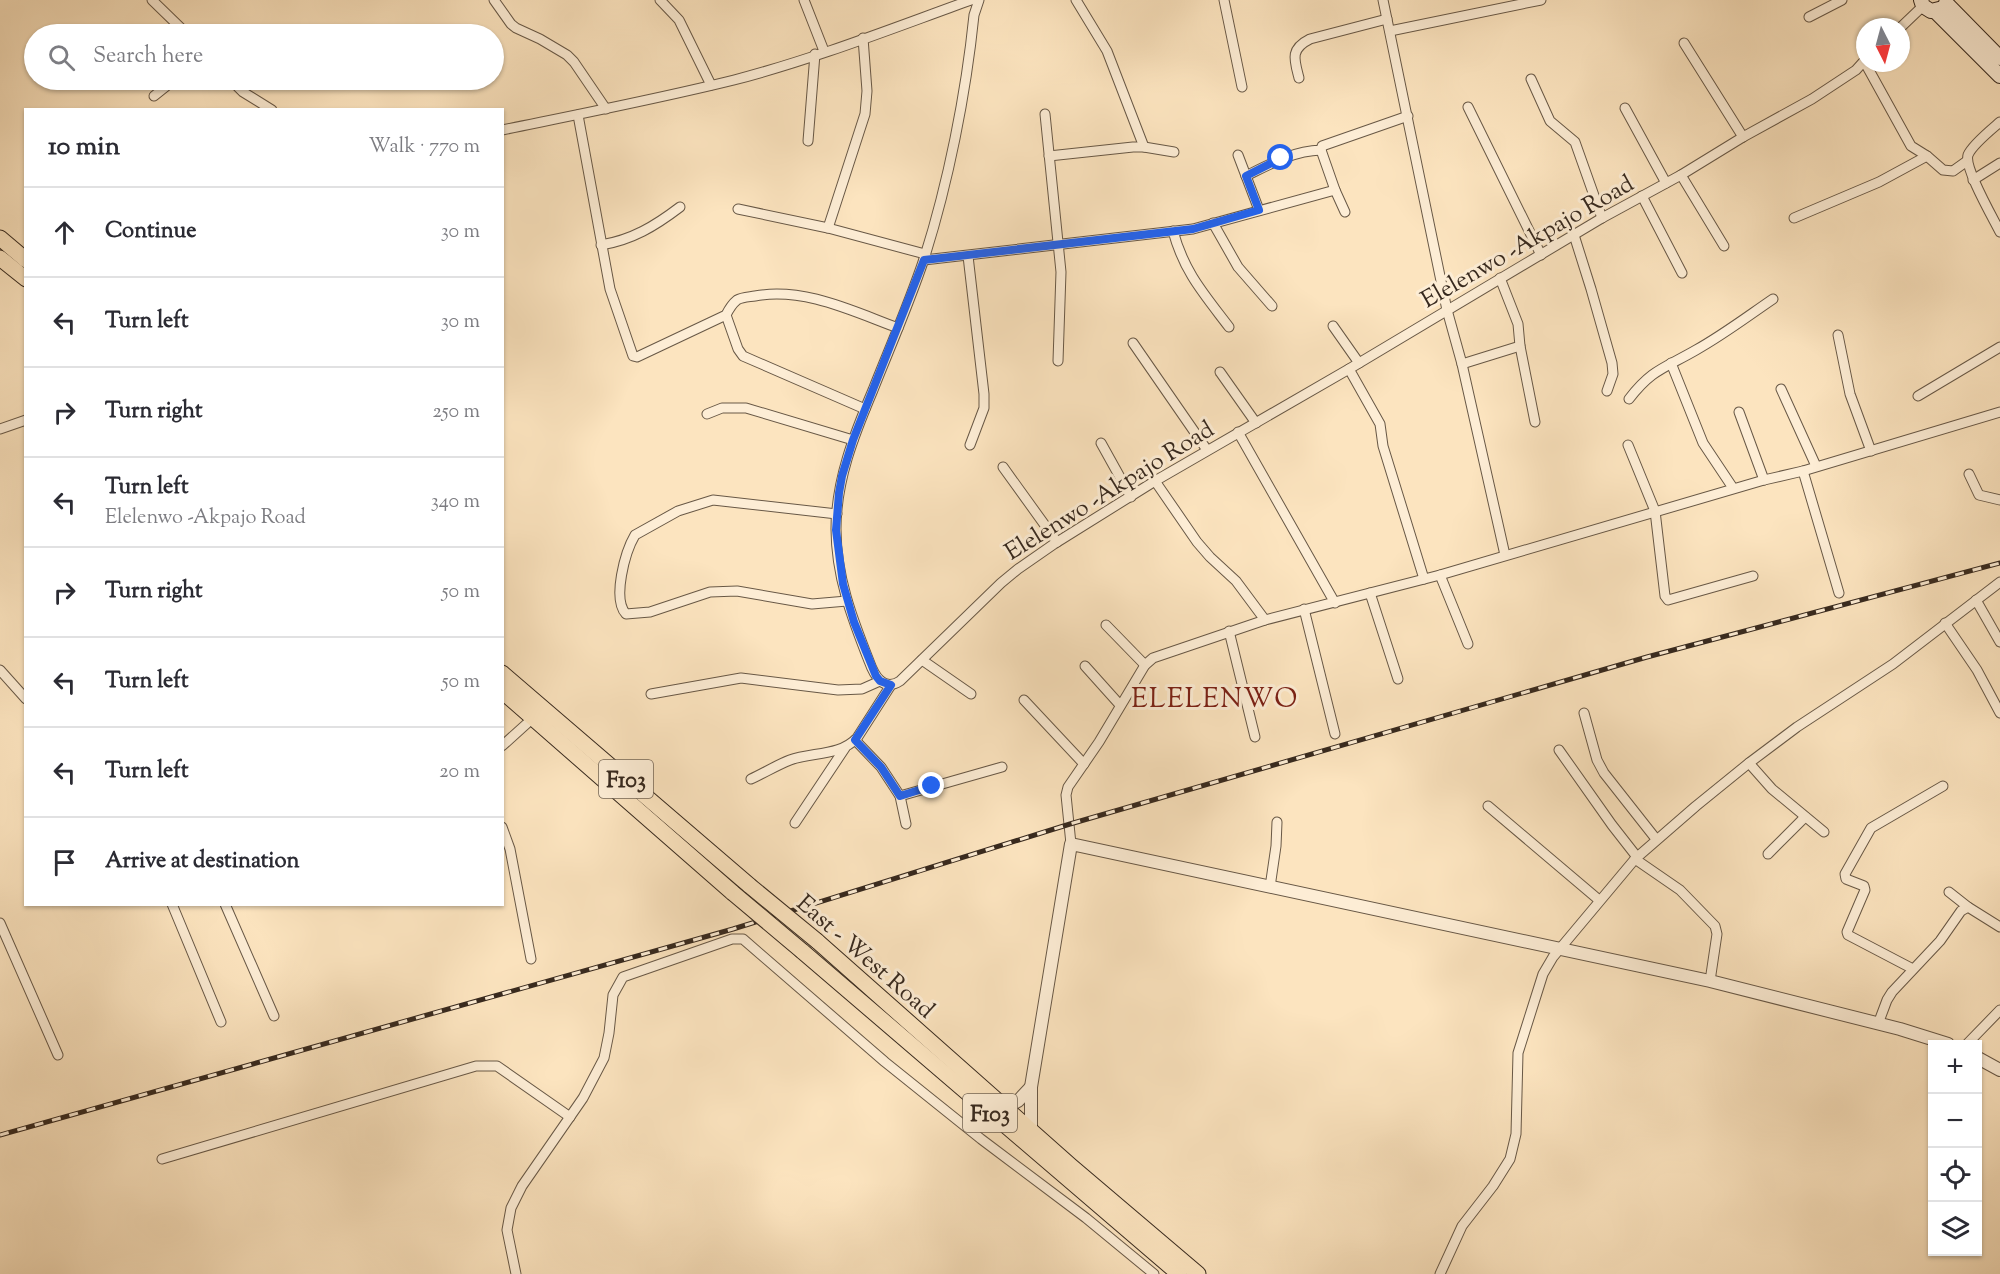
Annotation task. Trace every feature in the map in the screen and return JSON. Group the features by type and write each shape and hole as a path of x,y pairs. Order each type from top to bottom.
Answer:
{"main road":[{"path":"1935,4 2000,58"},
{"path":"1935,4 2000,76"},
{"path":"0,238 24,258"},
{"path":"0,258 24,277"},
{"name":"East - West Road","path":"504,675 817,941 1198,1274"},
{"name":"East - West Road","path":"504,693 733,894 802,951 1134,1246 1179,1274"}],"street":[{"path":"152,0 177,24"},
{"path":"494,0 511,24 567,55 606,110"},
{"path":"660,0 679,20 711,85"},
{"path":"804,0 820,53 808,141"},
{"path":"504,130 606,110 766,70 971,0"},
{"path":"891,685 880,681 873,670 847,601 837,548 837,514 842,476 853,440 924,257 954,141 974,15 979,0"},
{"path":"1076,0 1107,51 1144,147"},
{"path":"1224,0 1242,87"},
{"path":"1383,0 1447,310 1462,364 1505,555"},
{"path":"1389,30 1541,0"},
{"path":"1809,17 1842,0"},
{"path":"1910,21 1935,4"},
{"path":"1299,78 1295,51 1298,45 1310,39 1387,20"},
{"path":"828,228 865,114 867,91 863,38"},
{"path":"1684,43 1743,137"},
{"name":"Elelenwo -Akpajo Road","path":"855,740 891,685 900,681 1000,584 1057,542 1155,481 1349,369 1602,218 1812,99 1856,70"},
{"path":"1870,72 1911,146 1943,170 1953,171 1967,161"},
{"path":"1531,79 1551,122 1575,142 1602,218"},
{"path":"154,96 162,90"},
{"path":"241,90 269,108"},
{"path":"1468,107 1541,255"},
{"path":"1625,108 1666,183"},
{"path":"1045,114 1061,294 1058,361"},
{"path":"578,115 610,289 633,356 637,357 726,315 740,298 783,294 834,304 897,328"},
{"path":"1321,150 1322,146 1408,116"},
{"path":"2000,122 1973,148 1968,154 1967,161 1973,180 2000,232"},
{"path":"1050,156 1144,147 1174,152"},
{"path":"1246,176 1281,158 1321,150"},
{"path":"1321,150 1345,212"},
{"path":"1238,155 1259,210"},
{"path":"1794,218 1879,182 1927,156"},
{"path":"1973,180 2000,163"},
{"path":"1681,175 1724,246"},
{"path":"738,209 828,228 924,257 968,256 1193,229 1335,190"},
{"path":"1642,196 1682,273"},
{"path":"601,245 636,236 680,207"},
{"path":"1213,223 1239,267 1272,306"},
{"path":"1173,231 1180,255 1191,278 1228,327"},
{"path":"1574,235 1592,289 1612,363 1613,374 1607,391"},
{"path":"968,256 984,393 984,408 970,445"},
{"path":"1500,278 1518,324 1535,422"},
{"path":"1629,399 1650,376 1713,339 1773,299"},
{"path":"726,315 738,349 743,356 865,409"},
{"path":"1333,326 1359,363"},
{"path":"1838,335 1850,394 1871,451"},
{"path":"1133,343 1208,450"},
{"path":"1462,364 1520,346"},
{"path":"1918,396 2000,346"},
{"path":"1671,363 1703,443 1733,488"},
{"path":"1349,369 1380,424 1383,446 1424,579"},
{"path":"1220,372 1256,423"},
{"path":"1781,389 1816,466"},
{"path":"707,414 723,408 746,408 853,440"},
{"path":"1738,412 1764,480"},
{"path":"1031,1130 1031,1087 1071,844 1066,795 1071,781 1084,764 1145,665 1152,658 1265,620 1440,575 2000,412"},
{"path":"0,429 24,421"},
{"path":"1238,432 1335,603"},
{"path":"1101,443 1131,497"},
{"path":"1628,445 1655,511 1665,596 1668,600 1753,576"},
{"path":"1003,467 1057,542"},
{"path":"1803,471 1839,593"},
{"path":"1969,474 1979,495 2000,500"},
{"path":"1155,481 1197,542 1236,581 1265,620"},
{"path":"837,514 713,500 678,511 635,535 621,579 619,603 626,614 650,612 693,596 725,591 812,604 847,601"},
{"path":"1440,575 1468,644"},
{"path":"1440,1274 1461,1226 1493,1186 1510,1159 1516,1134 1518,1053 1543,974 1559,948 1636,858 1656,839 1749,763 1886,669 2000,582"},
{"path":"1370,592 1398,679"},
{"path":"1976,600 2000,642"},
{"path":"1304,609 1335,734"},
{"path":"1946,623 1977,670 2000,713"},
{"path":"1106,625 1145,665"},
{"path":"1229,631 1255,737"},
{"path":"921,660 971,694"},
{"path":"1085,666 1120,705"},
{"path":"0,670 24,697"},
{"path":"651,693 741,678 838,690 862,688 880,681"},
{"path":"1024,700 1084,764"},
{"path":"1584,713 1598,760 1604,772 1656,839"},
{"path":"504,744 533,718"},
{"path":"795,823 844,748 855,740 881,767 900,796 906,824"},
{"path":"751,779 791,760 844,748"},
{"path":"1558,750 1636,858 1680,890 1715,926 1717,934 1710,981"},
{"path":"1749,763 1772,789 1824,832"},
{"path":"900,796 1002,766"},
{"path":"1913,969 1848,934 1865,890 1864,886 1846,879 1845,874 1871,828 1943,786"},
{"path":"1488,806 1599,900"},
{"path":"1768,854 1805,817"},
{"path":"1270,887 1277,822"},
{"path":"504,832 510,849 531,959"},
{"path":"1071,844 1710,981 1934,1040"},
{"path":"1949,892 2000,927"},
{"path":"173,906 221,1022"},
{"path":"226,906 274,1016"},
{"path":"1878,1024 1887,1000 1900,982 1940,941 1961,911 1968,907"},
{"path":"0,923 58,1055"},
{"path":"516,1274 507,1230 511,1208 522,1186 583,1098 604,1058 613,995 622,977 719,942 743,939 885,1062 981,1139 1134,1246 1154,1274"},
{"path":"1971,1040 2000,1010"},
{"path":"1982,1061 2000,1070"},
{"path":"162,1159 476,1066 497,1066 570,1117"},
{"path":"1006,1107 1018,1101 1031,1087"}],"railway":[{"path":"0,1135 733,929 1070,824 1647,657 2000,563"}],"district":[{"name":"ELELENWO","path":"1215,698"}],"route":[{"path":"932,786 900,796 881,767 855,740 891,685 880,681 876,676 854,622 843,584 836,530 842,476 853,440 924,260 1193,229 1259,210 1246,176 1281,158"}]}
